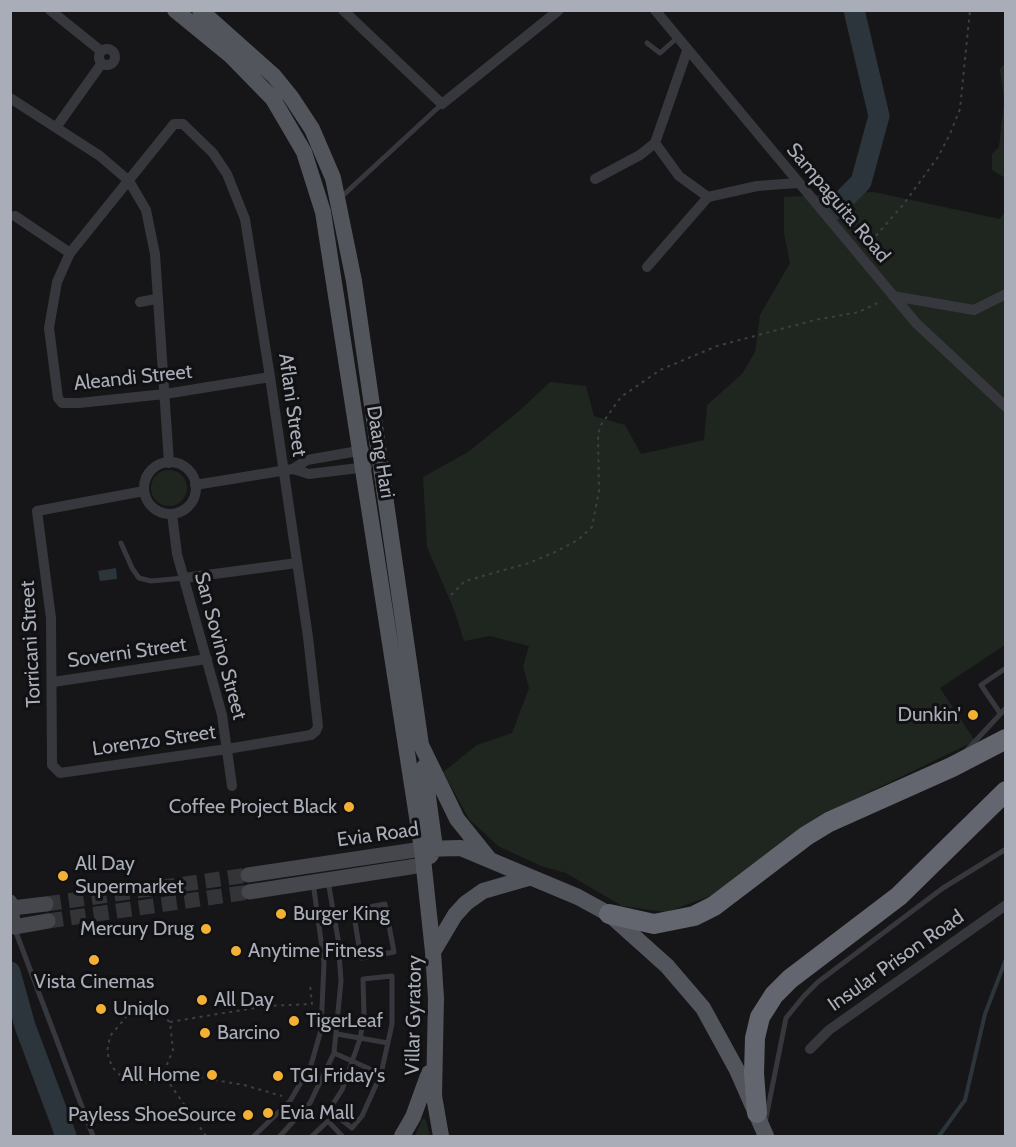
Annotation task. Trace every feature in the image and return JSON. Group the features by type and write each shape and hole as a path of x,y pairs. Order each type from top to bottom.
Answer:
{"highway":[{"path":"609,914 654,924 694,916 714,906 829,822 952,767 1005,739"},
{"path":"762,1127 753,1073 755,1038 760,1017 774,995 790,979 899,896 1005,791"}],"main road":[{"name":"Daang Hari","path":"175,10 230,55 273,99 304,152 323,212 358,451 427,854 433,952"},
{"name":"Daang Hari","path":"200,10 274,76 291,97 312,129 333,178 354,280 378,465 421,745 457,819 490,860 528,878"},
{"path":"421,745 427,854"},
{"name":"Evia Road","path":"427,854 461,848 490,860"},
{"path":"528,878 578,897 609,914 667,966 703,1008 721,1036 762,1127"},
{"name":"Villar Gyratory","path":"441,1137 434,1096 433,1054 436,998 433,952 455,915 466,903 483,891 528,878"},
{"path":"402,1137 422,1096 433,1054"}],"street":[{"path":"50,10 102,57 57,126"},
{"path":"343,10 442,104 559,10"},
{"name":"Sampaguita Road","path":"655,10 676,38 916,323 1005,407"},
{"path":"595,179 655,143 687,51"},
{"path":"10,98 57,126 129,181 146,210 152,233 169,463"},
{"name":"Aflani Street","path":"170,128 174,124 183,124 213,153 227,174 245,219 270,377 288,469 297,563 318,726"},
{"name":"Aleandi Street","path":"170,128 70,253 57,282 49,328 58,398 62,403 70,404 165,394 270,377"},
{"path":"655,143 679,176 708,197"},
{"path":"647,267 708,197 757,186 797,183"},
{"path":"15,216 70,253"},
{"path":"893,296 974,310 1005,294"},
{"path":"140,302 156,299"},
{"path":"195,485 288,469 307,460 376,447"},
{"path":"169,463 187,469 195,485 190,504 172,514 153,508 144,490 150,471 169,463"},
{"path":"288,469 309,474 378,465"},
{"name":"Torricani Street","path":"60,772 52,765 51,606 37,511 144,490"},
{"name":"San Sovino Street","path":"172,514 184,578 222,716 232,786"},
{"path":"184,578 297,563"},
{"name":"Soverni Street","path":"53,682 207,659"},
{"name":"Lorenzo Street","path":"60,772 311,735 318,726"},
{"name":"Evia Road","path":"248,875 326,864 427,854"},
{"name":"Evia Road","path":"249,892 321,882 427,854"},
{"path":"12,915 46,904"},
{"name":"Insular Prison Road","path":"810,1049 829,1030 1005,905"},
{"path":"12,915 48,921"}],"lane":[{"path":"647,43 660,53 676,38"},
{"path":"338,200 442,104"},
{"path":"121,543 139,578 151,581 184,578"},
{"path":"1000,713 981,685 1005,668"},
{"path":"952,767 1005,708"},
{"path":"762,1127 786,1018 804,996 818,982 943,888 1005,849"},
{"name":"Evia Road","path":"254,1137 290,1101 311,1065 321,1030 324,954 321,882 326,864"},
{"name":"Evia Road","path":"280,1137 310,1103 334,1053 337,1034 340,961 321,882 310,866"},
{"path":"386,904 393,952 361,958 353,910 386,904"},
{"path":"12,915 93,1137"},
{"path":"392,976 392,1024 388,1043 381,1074 362,1116 352,1128 329,1110 342,1090 360,1039 364,1015 363,979 392,976"},
{"path":"337,1034 388,1043"},
{"path":"334,1053 381,1074"},
{"path":"312,1137 328,1121 342,1137"}],"path":[{"path":"858,255 903,205 938,157 950,134 960,109 970,10"},
{"path":"451,594 465,581 529,563 555,552 578,540 592,527 599,492 598,434 601,425 621,397 660,370 717,346 815,320 859,312 893,296"},
{"path":"170,1022 173,1050 163,1074 153,1082 138,1083 123,1078 112,1067 108,1052 110,1036 127,1016 155,1011 170,1022 266,1006 312,1004 310,984"},
{"path":"266,1006 267,992"},
{"path":"163,1074 174,1073 244,1085 282,1095 290,1101"},
{"path":"163,1074 206,1137"}],"shaded area":[{"path":"1005,63 1005,178 992,170 992,154 999,147 1004,101 1000,69"},
{"path":"874,192 1000,219 1005,211 1005,645 940,688 975,741 855,799 711,896 666,912 622,906 566,873 541,866 498,846 469,819 443,772 477,745 512,733 529,688 523,666 529,646 490,636 464,641 455,612 427,547 423,477 468,452 519,411 550,382 586,386 594,416 625,425 641,454 704,440 707,405 742,374 755,352 760,315 790,263 784,233 784,197"},
{"path":"169,470 182,475 187,488 182,501 169,506 156,501 151,488 156,475"},
{"path":"116,568 117,579 100,581 98,571"},
{"path":"423,1118 426,1120 430,1136 415,1136"}],"waterway":[{"path":"833,210 861,182 879,116 854,10"},
{"path":"939,1136 965,1100 985,1014 1006,959"},
{"path":"10,972 25,1026 66,1136"}],"tunnel":[{"path":"46,904 248,875"},
{"path":"48,921 249,892"}],"place":[{"name":"Dunkin'","path":"973,715"},
{"name":"Coffee Project Black","path":"349,807"},
{"name":"All Day Supermarket","path":"63,876"},
{"name":"Burger King","path":"281,914"},
{"name":"Mercury Drug","path":"206,929"},
{"name":"Anytime Fitness","path":"236,951"},
{"name":"Vista Cinemas","path":"94,960"},
{"name":"All Day","path":"202,1000"},
{"name":"Uniqlo","path":"101,1009"},
{"name":"TigerLeaf","path":"294,1021"},
{"name":"Barcino","path":"205,1033"},
{"name":"All Home","path":"212,1075"},
{"name":"TGI Friday's","path":"278,1076"},
{"name":"Evia Mall","path":"268,1113"},
{"name":"Payless ShoeSource","path":"248,1115"}]}
